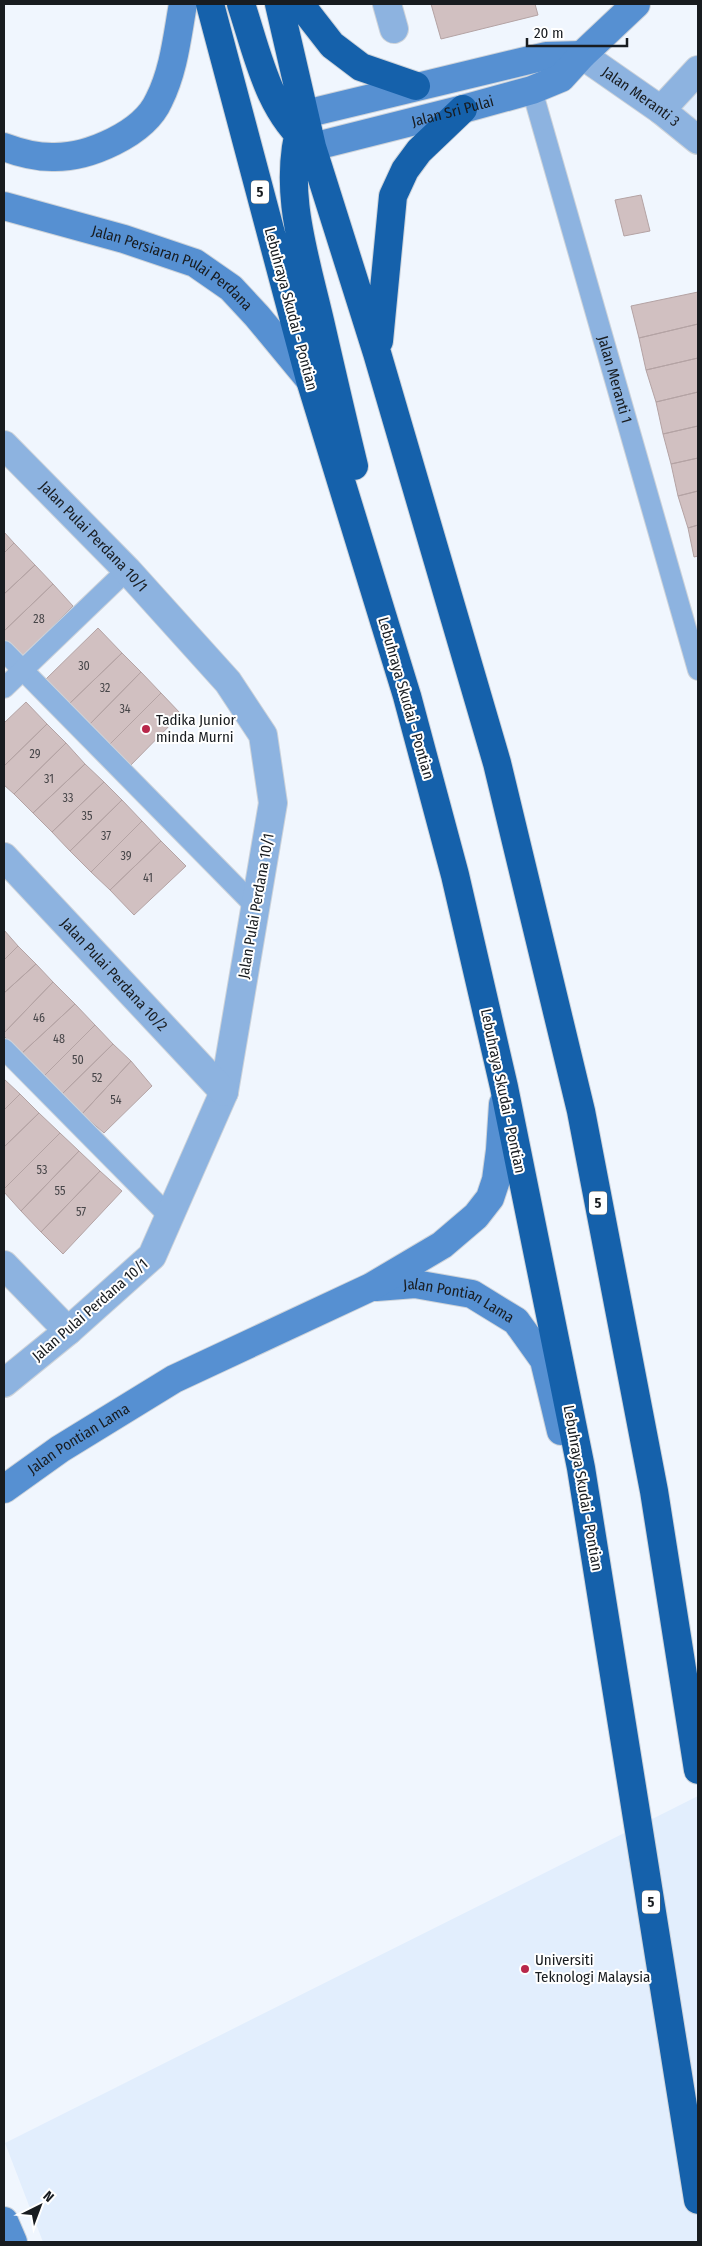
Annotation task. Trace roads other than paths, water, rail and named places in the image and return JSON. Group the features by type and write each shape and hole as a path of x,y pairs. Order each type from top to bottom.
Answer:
{"highway":[{"name":"Lebuhraya Skudai - Pontian","path":"210,4 310,380 407,696 455,875 504,1087 581,1468 698,2200"},
{"path":"241,4 276,103 305,132 293,188 302,242 407,696"},
{"name":"5","path":"279,4 305,132 377,353 497,763 581,1111 654,1491 698,1770"},
{"path":"300,4 332,45 362,67 416,86"},
{"path":"377,353 393,196 405,170 419,151 463,109"}],"street":[{"path":"4,147 23,154 54,157 102,148 139,126 159,102 172,66 183,4"},
{"name":"Jalan Sri Pulai","path":"305,132 463,109 532,90 561,78 582,55 636,4"},
{"path":"305,132 416,86 546,56 582,55"},
{"name":"Jalan Meranti 3","path":"582,55 661,110 698,140"},
{"path":"661,110 698,70"},
{"name":"Jalan Persiaran Pulai Perdana","path":"4,206 124,239 195,263 230,288 257,316 310,380"},
{"name":"Jalan Pulai Perdana 10/1","path":"4,445 126,570 228,682 263,735 273,803 257,908 224,1092 152,1256 68,1331 4,1383"},
{"name":"Jalan Pulai Perdana 10/2","path":"4,858 224,1092"},
{"name":"Jalan Pontian Lama","path":"4,1488 60,1449 174,1379 371,1287 442,1245 476,1216 490,1198 496,1180 500,1150 504,1087"},
{"path":"4,1265 68,1331"},
{"name":"Jalan Pontian Lama","path":"371,1287 415,1284 472,1294 516,1321 544,1360 604,1604"},
{"path":"4,2221 13,2242"}],"lane":[{"name":"Jalan Meranti 1","path":"532,90 698,670"},
{"path":"4,688 126,570"},
{"path":"4,651 257,908"},
{"path":"4,1049 170,1217"}],"place":[{"name":"Tadika Junior minda Murni","path":"146,729"},
{"name":"Universiti Teknologi Malaysia","path":"525,1969"}]}
